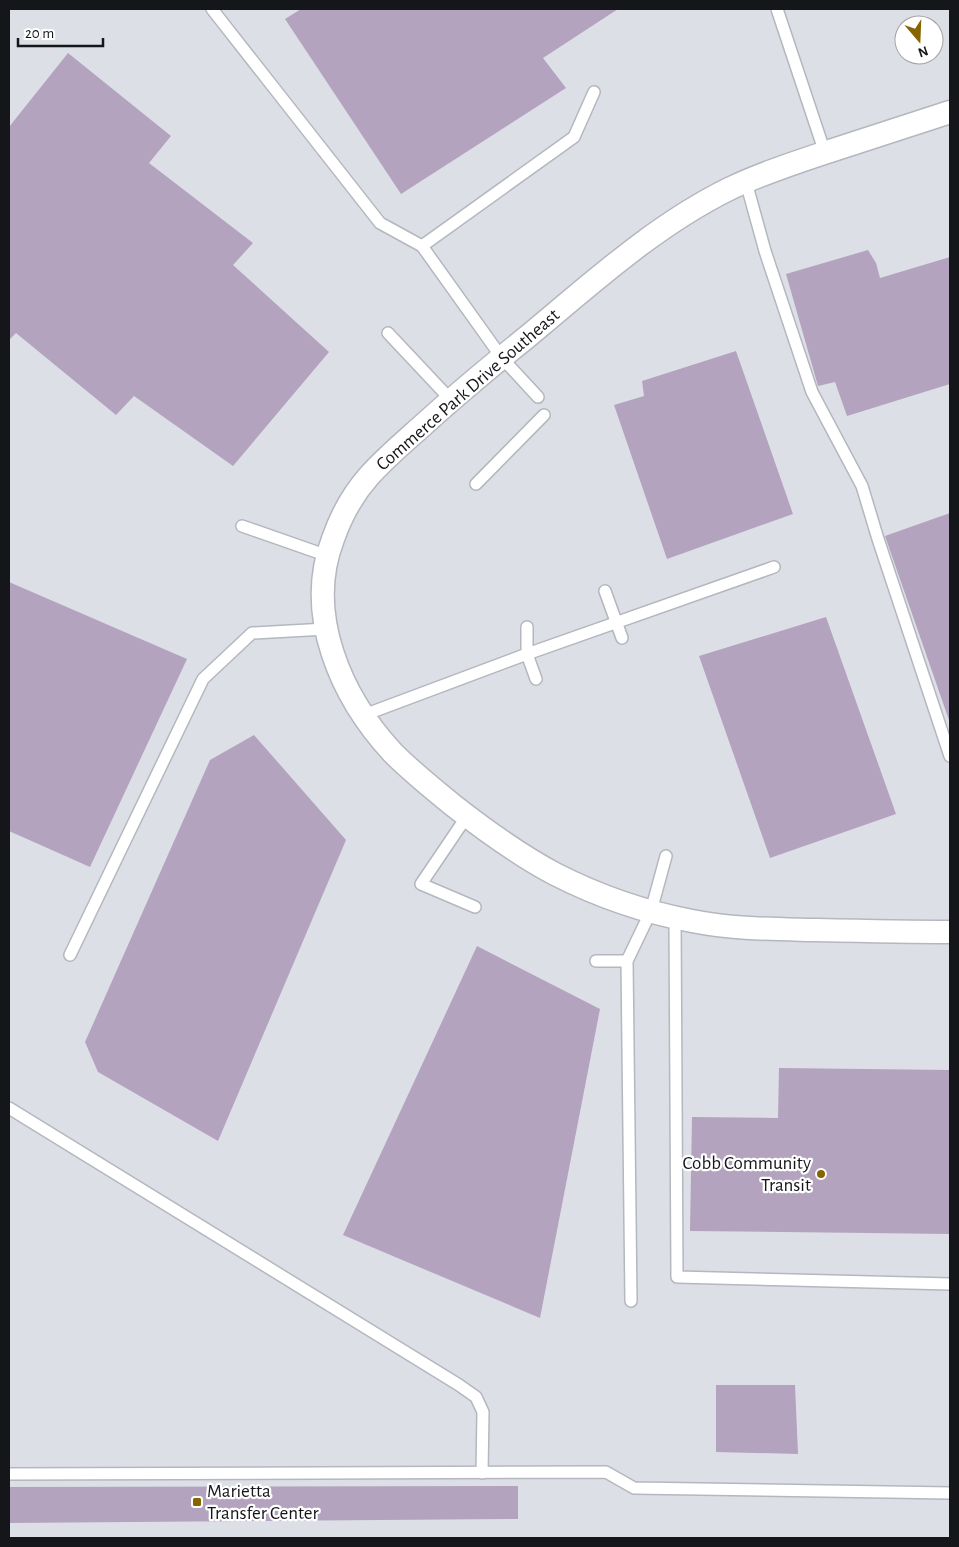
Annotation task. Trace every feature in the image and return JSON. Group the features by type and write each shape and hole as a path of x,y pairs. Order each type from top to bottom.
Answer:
{"street":[{"name":"Commerce Park Drive Southeast","path":"950,112 825,153 746,182 722,193 671,223 615,265 451,400 391,453 366,479 347,507 332,540 323,574 322,609 329,643 339,672 364,715 393,752 427,784 467,816 512,849 554,874 601,895 651,911 675,918 729,928 950,932"}],"lane":[{"path":"212,9 380,224 422,246 502,358 538,397"},
{"path":"777,9 825,153"},
{"path":"422,246 574,137 594,92"},
{"path":"746,182 765,251 812,392 862,486 878,540 950,756"},
{"path":"388,333 451,400"},
{"path":"476,484 544,414"},
{"path":"242,526 328,556"},
{"path":"364,715 528,654 774,567"},
{"path":"604,591 622,638"},
{"path":"527,627 528,654 536,680"},
{"path":"70,955 203,679 252,633 326,629"},
{"path":"467,816 421,884 475,907"},
{"path":"631,1301 627,960 651,911 666,856"},
{"path":"675,918 677,1277 950,1284"},
{"path":"596,961 627,960"},
{"path":"9,1108 476,1397 483,1412 482,1473"},
{"path":"9,1474 606,1472 634,1488 950,1493"}],"building":[{"path":"301,9 618,9 543,58 566,88 401,194 285,19"},
{"path":"68,53 171,136 149,163 253,243 233,265 329,352 233,466 134,396 116,415 16,333 9,340 9,127"},
{"path":"868,250 876,263 880,278 950,257 950,384 847,416 835,382 818,386 786,274"},
{"path":"736,351 793,514 667,559 614,405 644,396 642,381"},
{"path":"950,513 950,723 885,536"},
{"path":"9,582 187,659 90,867 9,831"},
{"path":"826,617 896,814 770,858 699,656"},
{"path":"254,735 346,840 218,1141 98,1072 85,1042 210,760"},
{"path":"477,946 600,1009 540,1318 343,1235"},
{"name":"Cobb Community Transit","path":"779,1068 950,1070 950,1234 690,1231 692,1117 778,1118"},
{"path":"716,1385 795,1385 798,1454 716,1452"},
{"path":"518,1486 518,1519 9,1523 9,1487"}],"place":[{"name":"Cobb Community Transit","path":"821,1174"},
{"name":"Marietta Transfer Center","path":"197,1502"}]}
